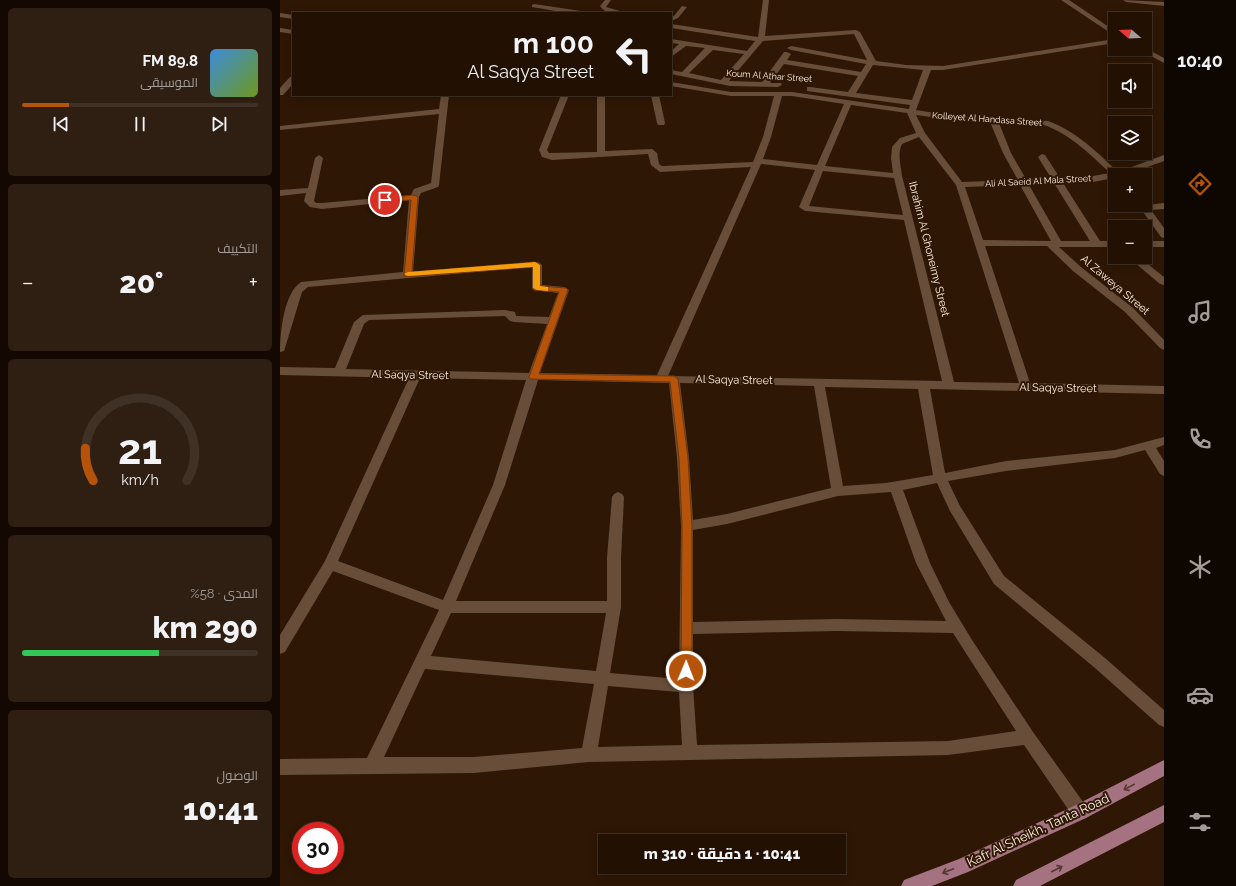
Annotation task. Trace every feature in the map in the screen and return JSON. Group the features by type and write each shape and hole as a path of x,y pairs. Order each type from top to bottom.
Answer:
{"main road":[{"name":"Kafr Al Sheikh, Tanta Road","path":"910,886 962,866 1080,812 1164,768"},
{"path":"1022,886 1164,813"}],"street":[{"path":"527,12 542,0"},
{"path":"723,83 761,39 766,0"},
{"path":"1064,0 1108,29"},
{"path":"1126,0 1164,4"},
{"path":"534,6 574,12"},
{"path":"280,15 292,17"},
{"path":"672,25 761,39 856,32 872,61"},
{"path":"280,30 292,32"},
{"path":"764,85 801,35"},
{"path":"672,41 749,53"},
{"path":"791,48 872,61 928,68 943,68 1108,42"},
{"path":"672,54 685,43"},
{"path":"683,75 711,47"},
{"path":"1152,54 1164,61"},
{"path":"782,61 864,75"},
{"path":"872,61 850,98 804,207 808,209 909,218"},
{"path":"928,68 912,108 913,120 921,134 960,185 1026,387"},
{"name":"Koum Al Athar Street","path":"672,72 723,83 790,86 912,108"},
{"path":"280,94 292,80"},
{"name":"Koum Al Athar Street","path":"672,84 726,94 779,93 850,98"},
{"path":"661,379 758,163 779,93"},
{"path":"408,275 414,197 416,191 435,185 445,96"},
{"path":"565,96 554,118 543,154 552,156 649,151 653,153 655,165 660,168 758,163 820,167 898,176"},
{"path":"601,96 601,154"},
{"path":"655,96 661,124"},
{"name":"Kolleyet Al Handasa Street","path":"912,108 994,121 1045,123 1056,126 1090,151 1109,168"},
{"path":"280,128 444,111"},
{"name":"Al Zaweya Street","path":"994,121 1005,148 1024,182 1053,244 1077,269 1130,310 1164,346"},
{"name":"Ibrahim Al Ghoneimy Street","path":"921,134 903,139 895,146 898,176 949,385"},
{"path":"1042,157 1097,244"},
{"path":"319,158 311,190 310,202 317,206 414,197"},
{"name":"Ali Al Saeid Al Mala Street","path":"1136,168 1164,158"},
{"name":"Ali Al Saeid Al Mala Street","path":"960,185 1093,179 1108,176"},
{"path":"280,193 311,190"},
{"path":"1152,206 1164,206"},
{"path":"1148,212 1164,235"},
{"path":"980,243 1108,244"},
{"path":"1152,244 1164,244"},
{"path":"280,348 297,292 299,288 305,284 536,264 537,288 564,290 533,377 499,485 447,607 372,765"},
{"path":"1142,264 1164,282"},
{"path":"339,373 359,322 367,317 505,313 511,314 511,317 514,319 553,321"},
{"name":"Al Saqya Street","path":"280,371 1164,390"},
{"path":"280,648 284,632 330,564 370,479 416,375"},
{"path":"674,379 683,458 687,526 686,686 690,752"},
{"path":"819,382 838,491"},
{"path":"923,384 940,477 956,508 999,580 1100,663 1164,720"},
{"path":"687,526 727,519 838,491 896,487 940,477 1006,466 1115,454 1164,441"},
{"path":"1148,445 1164,471"},
{"path":"896,487 933,586 956,627 1028,737 1080,812"},
{"path":"589,755 614,607 614,558 618,497"},
{"path":"330,564 447,607 614,607"},
{"path":"687,628 837,625 956,627"},
{"path":"421,662 686,686"},
{"path":"280,767 474,765 589,755 948,748 1028,737"}],"lane":[{"path":"608,0 603,6 604,8 617,12"},
{"path":"672,24 684,7"}],"slow traffic":[{"path":"408,274 535,264 537,288 545,289"}],"route":[{"path":"385,200 414,197 408,275 535,264 538,289 564,290 533,377 674,379 683,458 687,526 686,671"}]}
